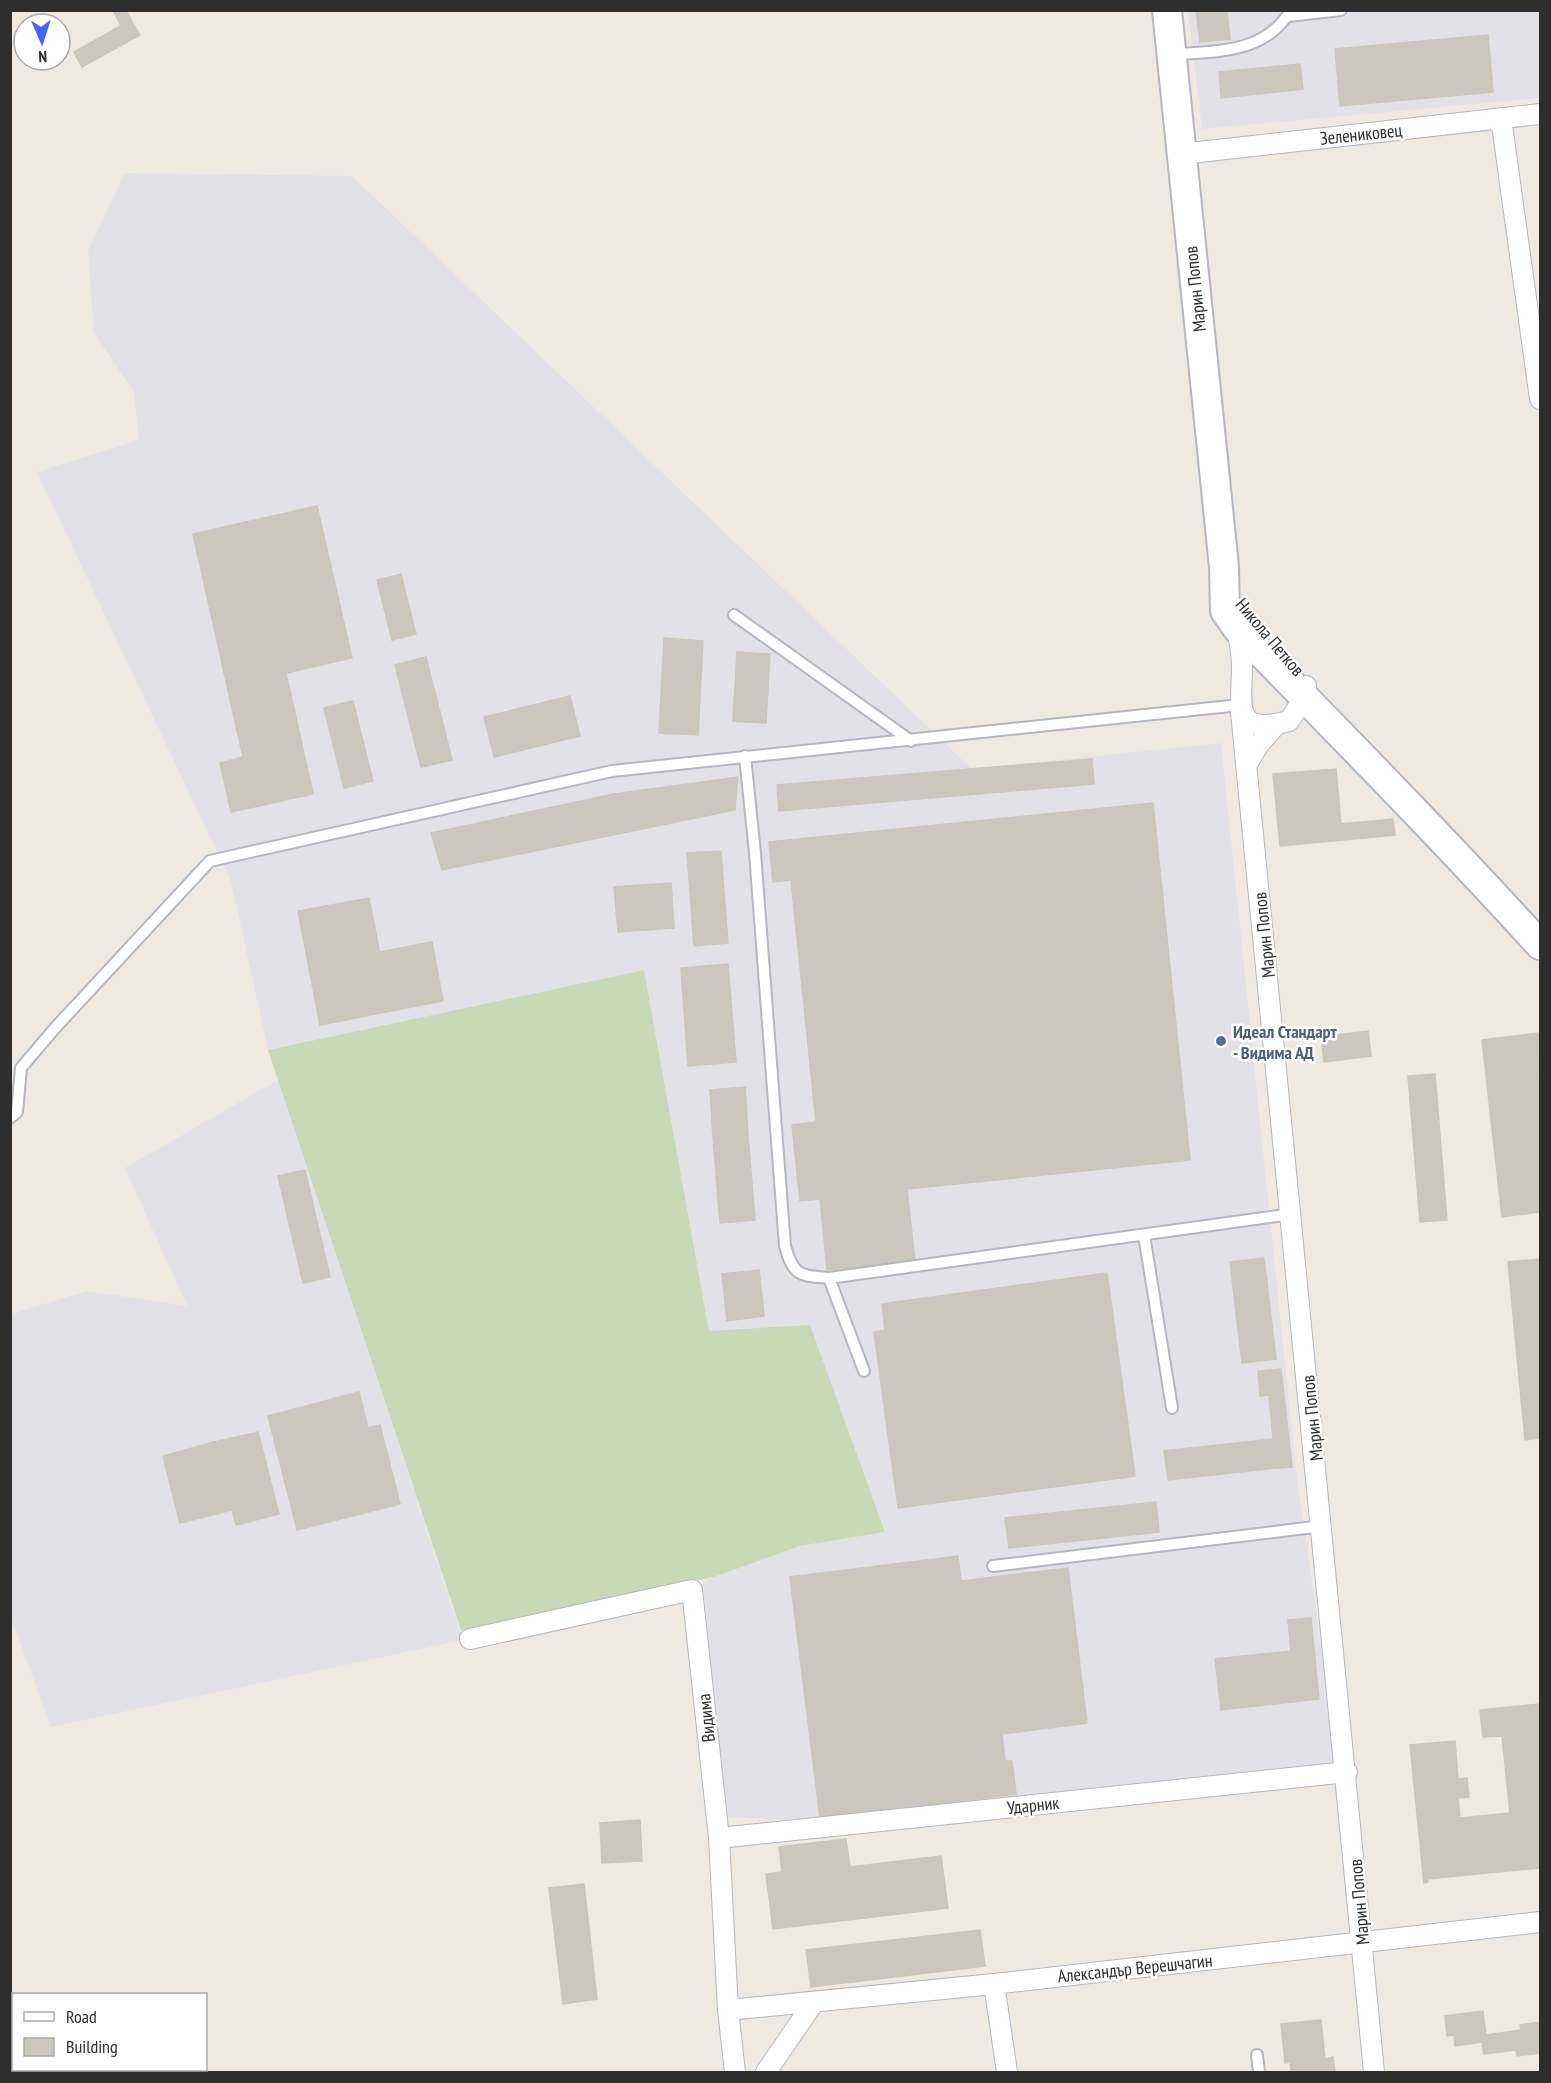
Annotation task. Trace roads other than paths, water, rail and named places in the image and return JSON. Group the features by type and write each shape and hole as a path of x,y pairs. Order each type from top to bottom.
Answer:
{"main road":[{"name":"Марин Попов","path":"1167,10 1224,567"},
{"name":"Никола Петков","path":"1224,567 1225,611 1237,628 1278,660"},
{"name":"Никола Петков","path":"1224,567 1239,605 1278,660 1305,689 1374,748 1438,832 1540,945"}],"street":[{"name":"Зелениковец","path":"1181,154 1540,114"},
{"path":"1501,118 1540,399"},
{"path":"1237,628 1241,646 1241,708 1257,723 1277,724 1289,721 1305,689"},
{"path":"1242,678 1278,660"},
{"name":"Марин Попов","path":"1241,708 1364,1943 1374,2073"},
{"path":"1247,764 1259,744 1277,724"},
{"name":"Видима","path":"470,1638 692,1590 719,1838 728,2010 735,2073"},
{"name":"Ударник","path":"719,1838 1347,1772"},
{"name":"Александър Верешчагин","path":"728,2010 994,1984 1540,1922"},
{"path":"994,1984 1007,2073"},
{"path":"766,2073 814,2002"}],"lane":[{"path":"1171,55 1250,47 1270,35 1289,13 1341,10"},
{"path":"734,615 911,741"},
{"path":"10,1118 17,1112 21,1068 62,1020 210,861 612,771 1241,708"},
{"path":"745,756 755,853 785,1246 791,1266 800,1275 829,1278 1292,1214"},
{"path":"1144,1235 1172,1408"},
{"path":"829,1278 864,1371"},
{"path":"993,1566 1323,1526"},
{"path":"1257,2055 1259,2073"}],"place":[{"name":"Идеал Стандарт - Видима АД","path":"1221,1041"}]}
